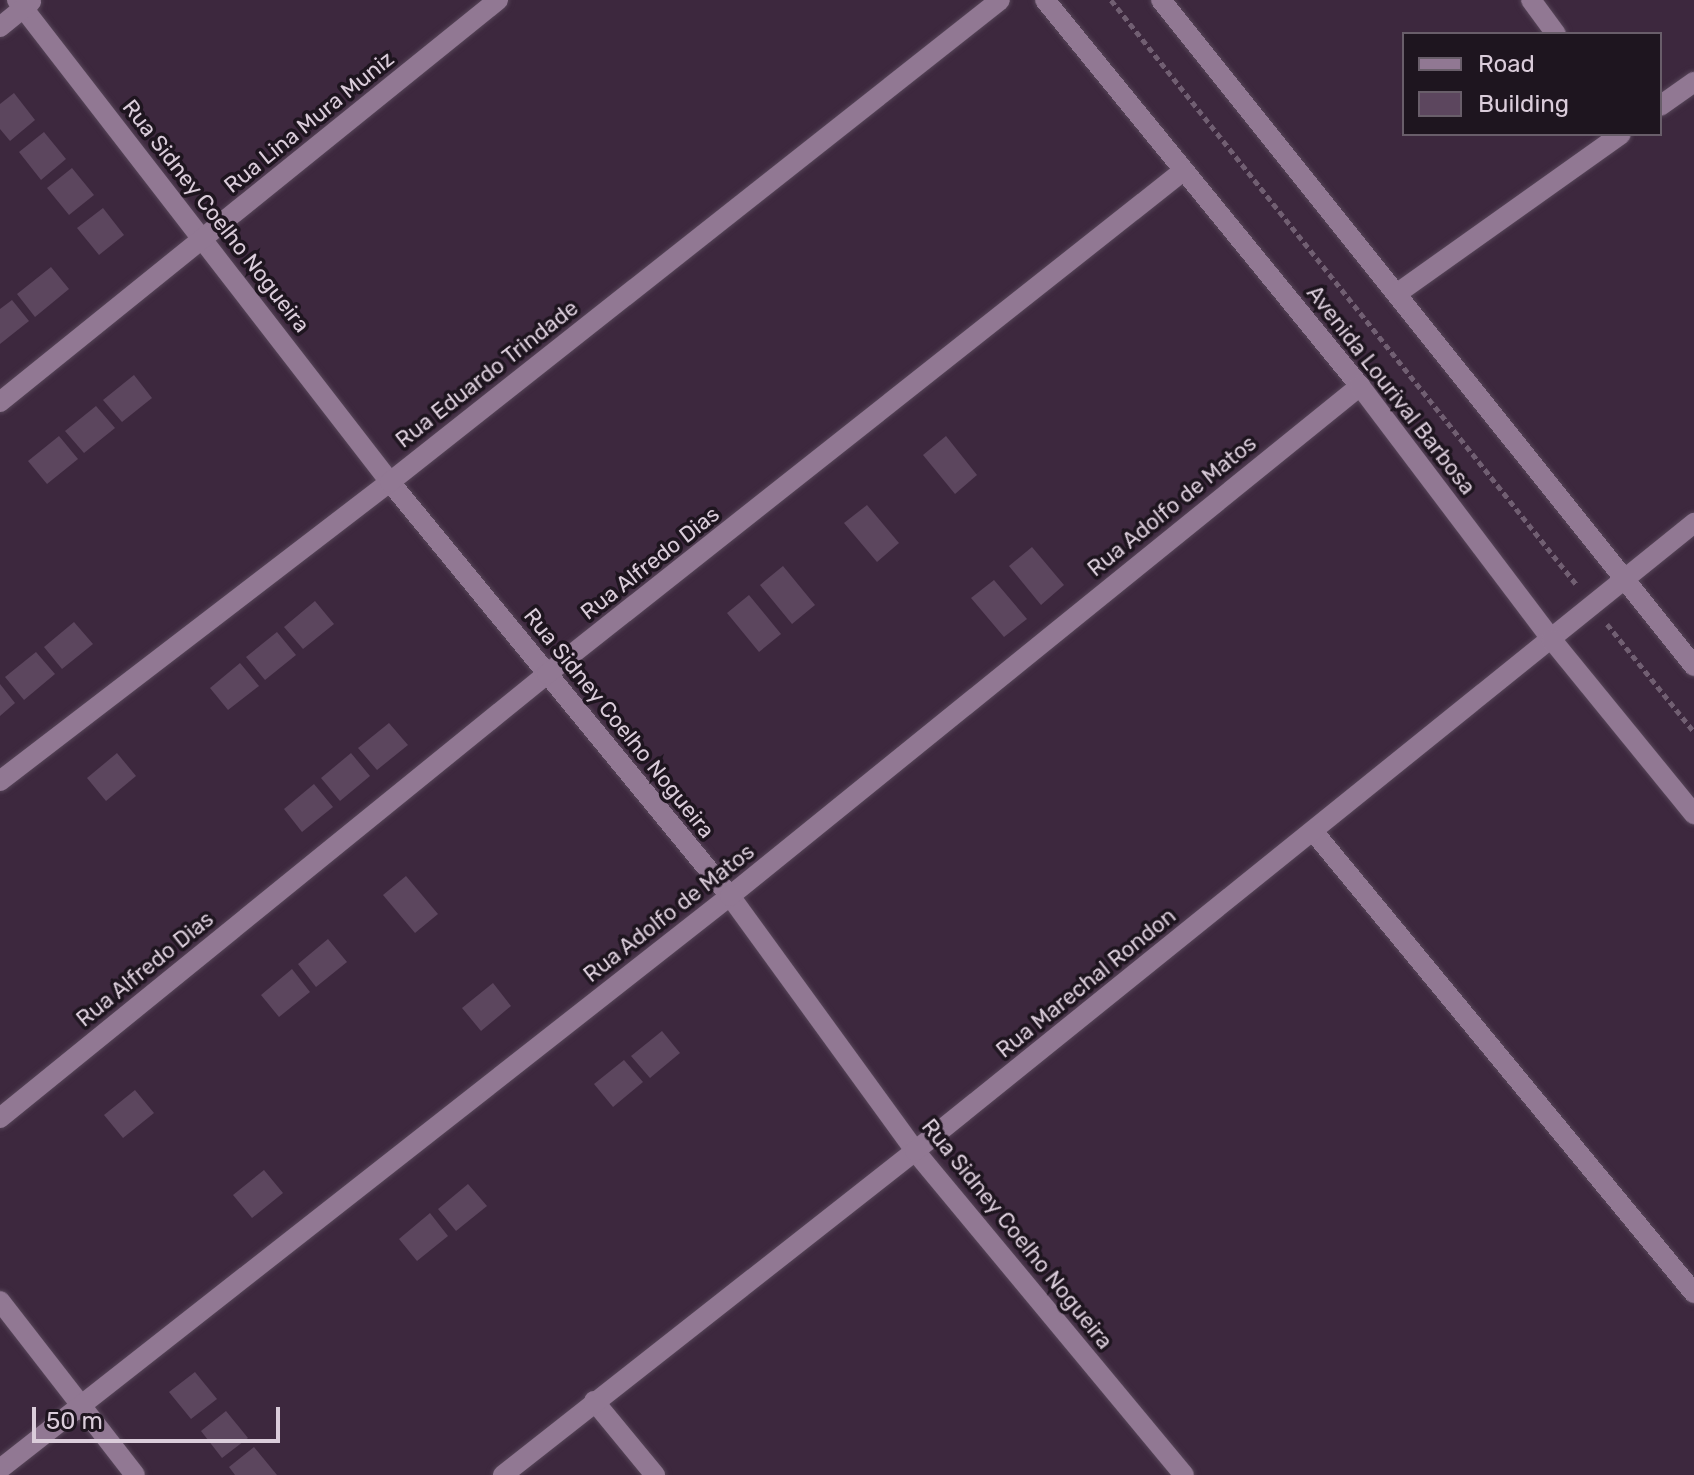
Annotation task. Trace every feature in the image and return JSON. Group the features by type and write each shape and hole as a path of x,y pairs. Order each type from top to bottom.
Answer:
{"street":[{"name":"Rua Lina Mura Muniz","path":"0,402 498,0"},
{"name":"Rua Eduardo Trindade","path":"0,781 390,482 1000,0"},
{"name":"Avenida Lourival Barbosa","path":"1045,0 1360,386 1552,640 1694,814"},
{"path":"1161,0 1399,292 1434,344 1694,666"},
{"path":"1531,0 1555,32"},
{"name":"Rua Sidney Coelho Nogueira","path":"24,3 390,482 730,896 915,1151 1184,1475"},
{"path":"0,27 24,3"},
{"path":"1662,105 1694,82"},
{"path":"1399,292 1618,136"},
{"name":"Rua Alfredo Dias","path":"0,1118 547,674 1183,171"},
{"name":"Rua Adolfo de Matos","path":"0,1469 730,896 1360,386"},
{"name":"Rua Marechal Rondon","path":"503,1475 915,1151 1694,523"},
{"path":"1313,831 1694,1293"},
{"path":"0,1301 135,1475"},
{"path":"594,1401 655,1475"}],"path":[{"path":"1111,0 1694,732"}],"building":[{"path":"14,93 35,120 10,141 0,129 0,104"},
{"path":"44,132 66,159 41,180 19,152"},
{"path":"72,168 94,195 69,215 47,188"},
{"path":"103,208 124,235 99,255 77,228"},
{"path":"51,267 69,289 35,317 17,294"},
{"path":"12,300 29,321 0,344 0,309"},
{"path":"134,375 152,398 122,422 103,400"},
{"path":"96,406 115,428 84,453 65,431"},
{"path":"59,436 78,459 47,484 28,461"},
{"path":"946,436 977,475 955,494 923,455"},
{"path":"867,505 899,543 877,562 844,523"},
{"path":"1032,547 1064,585 1041,605 1009,566"},
{"path":"783,566 815,605 792,624 760,585"},
{"path":"994,580 1027,619 1004,637 971,598"},
{"path":"749,595 781,634 759,652 727,613"},
{"path":"315,601 334,624 303,649 284,627"},
{"path":"74,622 93,644 62,669 44,647"},
{"path":"277,632 296,655 265,680 246,657"},
{"path":"36,652 55,674 24,700 5,677"},
{"path":"240,663 259,686 228,710 210,688"},
{"path":"0,684 15,703 0,716"},
{"path":"389,723 408,745 377,770 358,748"},
{"path":"117,753 136,776 106,801 87,778"},
{"path":"351,753 370,776 340,801 321,778"},
{"path":"314,784 333,807 302,832 284,809"},
{"path":"406,876 438,914 415,933 383,895"},
{"path":"328,939 347,962 316,987 298,964"},
{"path":"292,969 310,992 279,1017 261,995"},
{"path":"493,983 511,1006 481,1031 462,1008"},
{"path":"662,1031 680,1053 650,1078 631,1056"},
{"path":"624,1060 643,1082 613,1107 594,1084"},
{"path":"135,1090 154,1113 123,1138 104,1115"},
{"path":"264,1170 283,1193 252,1218 233,1195"},
{"path":"468,1184 487,1206 456,1231 438,1209"},
{"path":"430,1213 448,1236 417,1261 399,1239"},
{"path":"195,1372 217,1399 191,1419 169,1392"},
{"path":"226,1411 248,1438 222,1458 201,1431"},
{"path":"254,1447 277,1475 235,1475 229,1467"}]}
